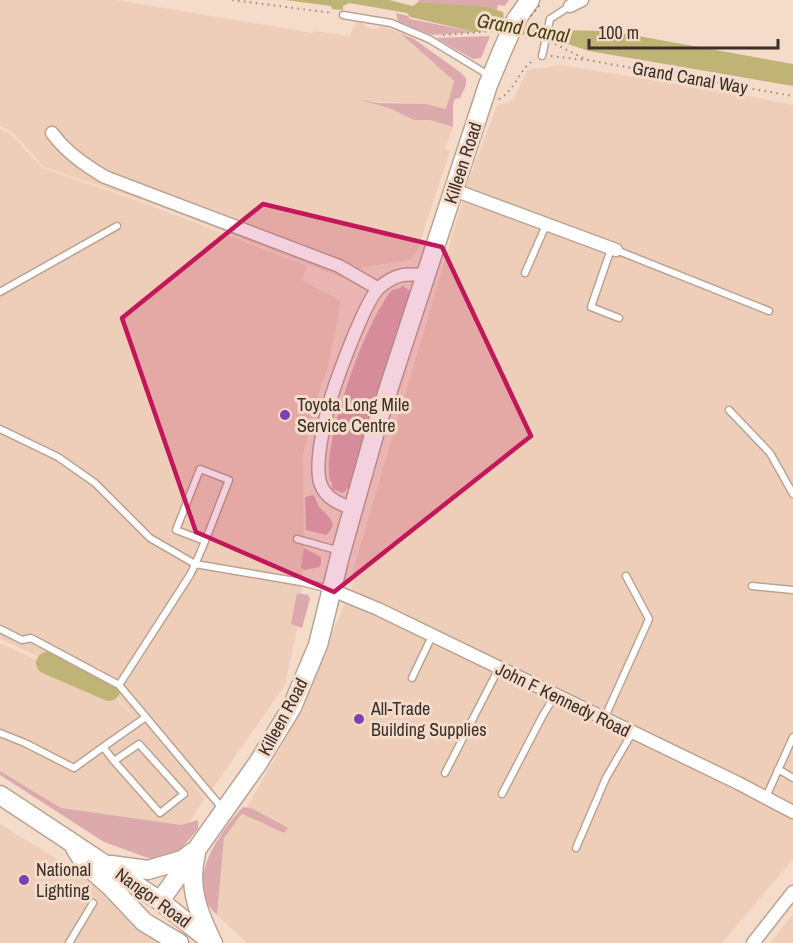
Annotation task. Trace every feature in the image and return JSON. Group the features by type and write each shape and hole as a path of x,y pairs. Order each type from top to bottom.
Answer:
{"street":[{"name":"Killeen Road","path":"160,901 258,764 292,706 318,645 341,552 378,421 491,77 516,20 530,0"},
{"path":"570,6 582,0"},
{"path":"52,133 83,164 105,177 339,266 378,288"},
{"path":"454,190 614,249"},
{"path":"353,509 327,496 320,484 319,461 327,409 360,321 378,288 398,275 427,274"},
{"name":"John F Kennedy Road","path":"332,590 378,609 793,812"},
{"name":"Nangor Road","path":"0,795 160,901 213,943"},
{"path":"68,838 85,864 111,887 144,922 178,943"},
{"path":"106,864 148,870 182,860 197,850"},
{"path":"197,850 192,869 193,889 200,916 213,943"},
{"path":"759,941 793,892"}],"lane":[{"path":"542,56 550,19 570,6"},
{"path":"343,15 391,23 429,39 491,77"},
{"path":"525,273 546,224"},
{"path":"0,292 117,226"},
{"path":"619,318 591,307 614,249 769,311"},
{"path":"729,410 770,453 793,494"},
{"path":"0,429 58,458 95,483 150,538 195,564 301,582 332,590"},
{"path":"119,685 195,564 205,541 229,480 200,469 176,530 205,541"},
{"path":"297,539 341,552"},
{"path":"604,719 649,619 626,576"},
{"path":"752,586 793,590"},
{"path":"0,629 22,640 31,638 119,685 224,810"},
{"path":"412,678 432,636"},
{"path":"445,773 499,668"},
{"path":"502,794 555,695"},
{"path":"0,733 74,768 146,717"},
{"path":"576,848 606,777 632,733"},
{"path":"765,798 793,737"},
{"path":"103,747 114,761 160,813 184,794 139,744 114,761"},
{"path":"778,769 793,778"},
{"path":"69,943 93,903"}],"path":[{"path":"232,0 343,15"},
{"path":"495,98 500,99 510,92 525,66 542,56"},
{"name":"Grand Canal Way","path":"542,56 587,60 793,96"}],"highlighted area":[{"path":"263,204 442,247 531,436 334,592 196,532 122,318"}],"shaded area":[{"path":"0,0 116,0 313,33 314,31 349,36 358,19 365,26 374,29 384,26 400,33 454,81 446,109 426,104 365,101 389,108 414,120 430,120 453,127 445,149 450,151 416,254 410,260 363,267 348,280 156,205 44,167 12,132 0,126"},
{"path":"419,0 509,0 505,6 498,5 497,10 418,2"},
{"path":"396,13 408,16 410,19 475,32 432,35 398,21"},
{"path":"400,33 414,39 466,78 466,85 460,98 455,99 453,104 453,127 430,120 414,120 389,108 357,99 378,103 426,104 446,109 454,81"},
{"path":"490,36 481,58 473,59 436,38"},
{"path":"561,65 793,105 793,859 722,943 247,943 217,915 224,838 243,814 283,744 353,585 353,570 469,179 497,106 513,100 527,70"},
{"path":"0,129 10,134 43,168 155,207 307,266 302,280 341,301 327,370 303,454 304,552 300,616 285,685 206,798 190,780 204,799 190,822 182,829 61,808 0,771 0,643 113,695 151,735 110,689 0,639"},
{"path":"402,285 410,291 411,297 350,486 343,493 332,489 329,463 339,412 370,326 392,290 401,288"},
{"path":"314,495 320,508 333,524 326,535 306,530 305,497"},
{"path":"304,548 321,557 319,567 305,570 301,568"},
{"path":"297,593 308,595 310,599 302,628 291,624"},
{"path":"0,771 61,808 181,825 198,820 198,829 180,850 151,859 104,842 0,775"},
{"path":"243,807 253,809 288,828 284,833 241,815 224,838 217,915 207,903 203,889 204,874 215,844"},
{"path":"0,824 176,933 193,943 0,943"},
{"path":"793,914 793,943 770,943"}],"water":[{"name":"Grand Canal","path":"285,0 389,0 413,6 418,2 487,7 503,12 504,19 556,30 610,31 793,64 793,86 589,51 550,38 493,31 475,32 410,17 407,13 349,3 343,6 343,10 332,9 331,6"}],"waterway":[{"path":"47,663 109,690"}],"place":[{"name":"Toyota Long Mile Service Centre","path":"285,415"},
{"name":"All-Trade Building Supplies","path":"359,719"},
{"name":"National Lighting","path":"24,880"}]}
